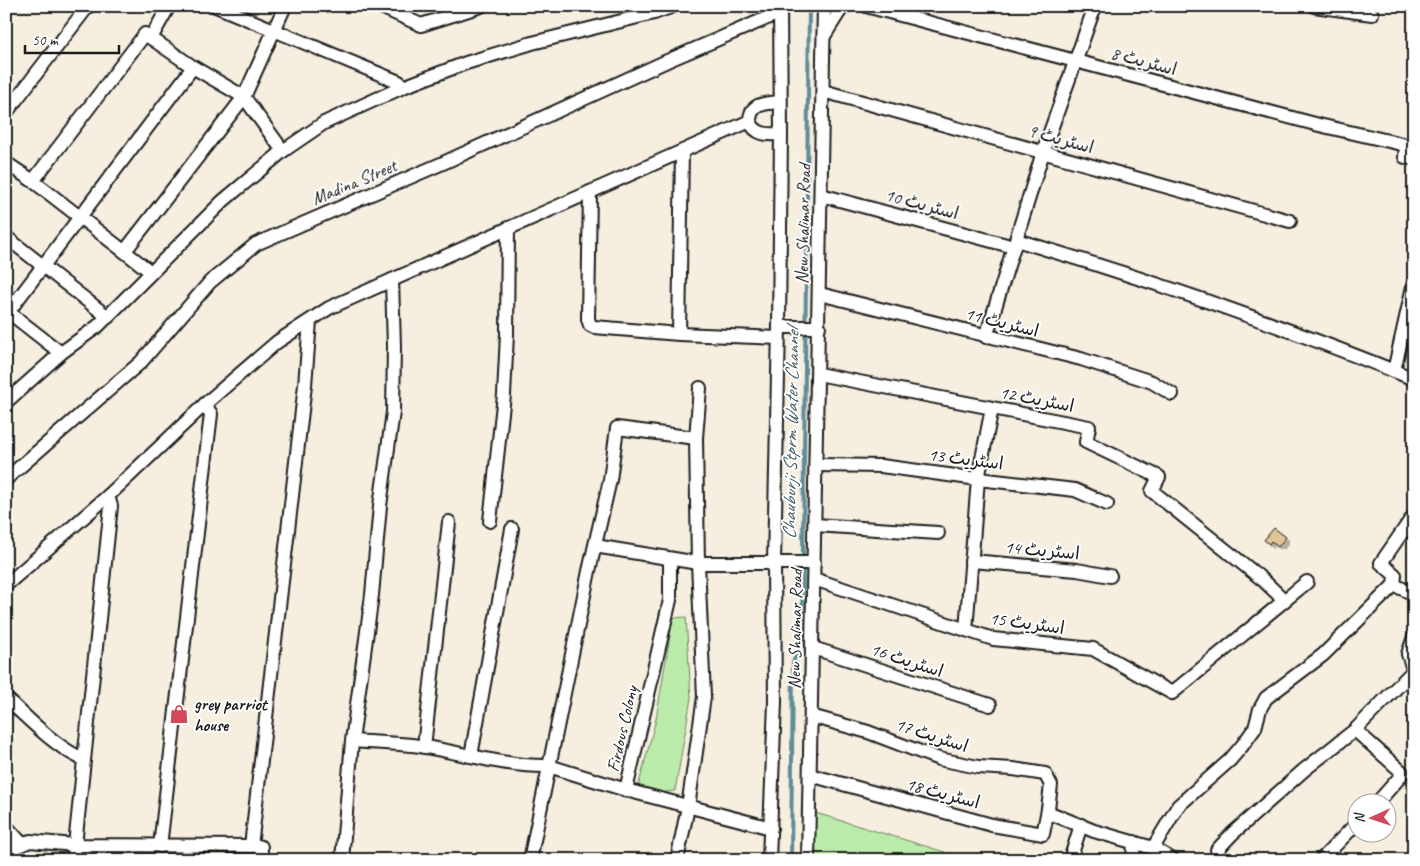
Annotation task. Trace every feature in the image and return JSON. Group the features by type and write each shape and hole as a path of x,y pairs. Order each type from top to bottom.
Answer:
{"street":[{"path":"6,113 88,6"},
{"path":"151,38 169,6"},
{"path":"216,6 399,82 403,87"},
{"path":"125,251 244,97 285,6"},
{"path":"379,6 420,25 481,6"},
{"path":"9,396 108,317 222,201 283,151 324,124 403,87 466,63 532,43 654,13 672,6"},
{"name":"New Shalimar Road","path":"808,860 814,579 810,563 816,524 818,374 816,327 820,294 824,6"},
{"path":"823,38 843,6"},
{"name":"اسٹریٹ 8","path":"866,6 1319,125 1406,146 1409,157"},
{"path":"986,336 1043,152 1095,6"},
{"path":"1314,6 1372,14"},
{"path":"769,860 779,563 781,331 780,9"},
{"name":"Madina Street","path":"6,479 141,362 210,282 256,244 444,163 780,9"},
{"path":"33,181 144,34 244,97 283,151"},
{"path":"61,353 7,312 44,266 193,66"},
{"name":"اسٹریٹ 9","path":"822,91 1290,221"},
{"path":"780,102 758,105 754,108 750,121 755,130 761,133 781,134"},
{"path":"6,585 108,496 205,404 277,342 330,308 750,121"},
{"path":"680,334 682,152"},
{"path":"6,163 33,181 151,272"},
{"path":"590,192 588,319 590,325 594,327 680,334 781,331 816,327"},
{"name":"اسٹریٹ 10","path":"821,195 1118,270 1193,296 1414,379"},
{"path":"490,521 504,396 508,334 508,228"},
{"path":"6,237 108,317"},
{"path":"342,860 352,742 372,596 380,506 393,412 392,280"},
{"path":"1394,371 1411,313 1414,282"},
{"name":"اسٹریٹ 11","path":"820,294 1081,359 1152,382 1172,394"},
{"path":"250,846 305,385 310,321"},
{"name":"اسٹریٹ 12","path":"818,374 1088,427 1086,442 1159,477 1152,491 1263,580 1284,600"},
{"path":"677,860 688,806 704,696 698,563 696,438 700,388"},
{"path":"160,846 211,414 205,404"},
{"path":"966,630 978,479 992,408"},
{"path":"530,860 610,480 617,428 696,438"},
{"name":"اسٹریٹ 13","path":"817,465 882,466 1075,490 1107,504"},
{"path":"74,860 111,506 108,496"},
{"path":"1153,848 1178,806 1230,760 1242,746 1255,728 1260,709 1266,698 1323,655 1394,585 1395,575 1381,563 1414,515"},
{"path":"424,746 449,522"},
{"path":"816,524 938,533"},
{"path":"471,756 512,529"},
{"path":"595,546 698,563 810,563"},
{"name":"Firdous Colony","path":"670,559 670,600 626,790 771,828"},
{"name":"اسٹریٹ 14","path":"972,561 1077,570 1110,576"},
{"name":"اسٹریٹ 15","path":"814,579 993,638 1093,649 1172,693 1284,600"},
{"path":"1284,600 1307,582"},
{"path":"1394,585 1414,594"},
{"path":"1217,850 1232,834 1304,770 1355,730 1412,672 1413,669 1408,654 1414,637"},
{"name":"اسٹریٹ 16","path":"813,648 990,705"},
{"path":"6,698 45,733 75,756 84,759"},
{"name":"اسٹریٹ 17","path":"811,716 868,732 939,759 978,767 1013,768 1045,774 1051,785 1048,809"},
{"path":"1355,730 1401,771 1400,776 1385,794"},
{"path":"352,742 424,746 506,762 549,766 626,790"},
{"name":"اسٹریٹ 18","path":"810,775 992,825 1043,834 1048,809"},
{"path":"1048,809 1050,813 1081,825 1153,848 1173,860"},
{"path":"1070,860 1081,825"},
{"path":"6,826 22,844"},
{"path":"1321,860 1348,832"},
{"path":"6,851 30,841 75,846 250,846 261,847 261,860"},
{"path":"1133,860 1134,842"}],"green space":[{"path":"686,617 691,698 675,791 636,795 656,719 673,618"},
{"path":"809,811 945,852 942,860 808,860"},
{"path":"251,858 251,860 155,860"}],"building":[{"path":"1274,528 1286,537 1278,547 1271,541 1269,544 1264,540"}],"waterway":[{"name":"Chauburji Stprm Water Channel","path":"791,860 793,663 802,641 809,6"}],"place":[{"name":"grey parriot house","path":"179,714"}]}
